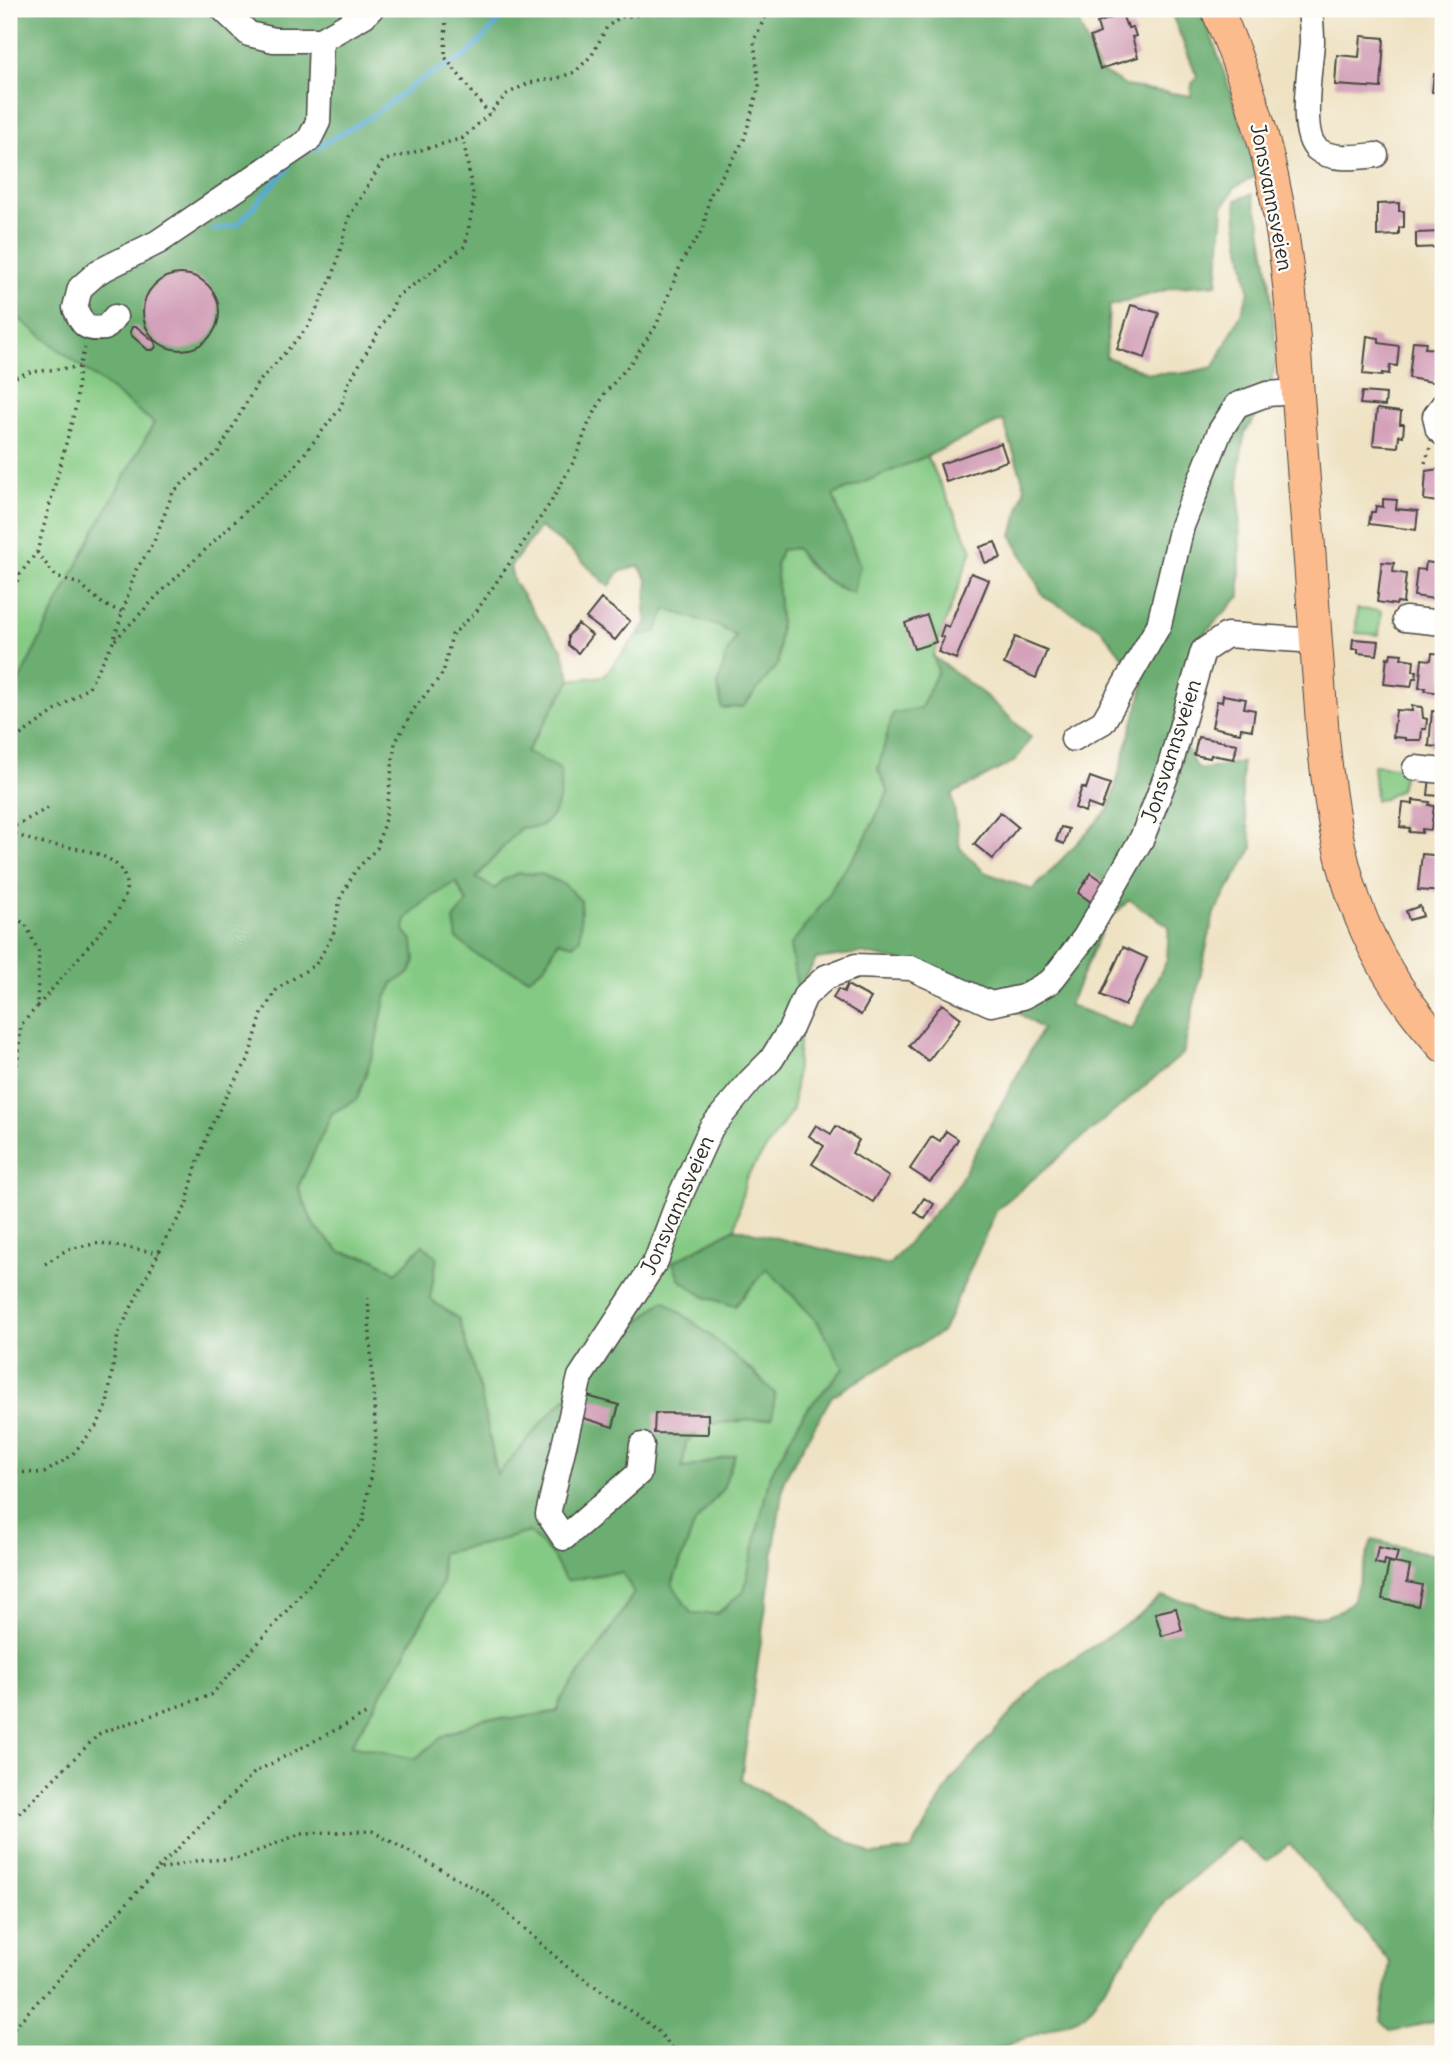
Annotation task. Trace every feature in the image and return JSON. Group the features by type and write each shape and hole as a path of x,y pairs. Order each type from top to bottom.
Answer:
{"main road":[{"name":"Jonsvannsveien","path":"1217,9 1253,105 1273,180 1285,250 1315,641 1328,786 1337,842 1355,906 1376,951 1392,980 1443,1046"}],"street":[{"path":"222,9 249,34 274,40 321,40 371,9"},
{"path":"1310,9 1312,43 1306,106 1311,141 1318,150 1333,156 1376,155"},
{"path":"115,317 105,328 92,329 82,324 75,308 80,288 98,272 159,242 309,140 318,122 321,40"},
{"path":"1073,739 1103,722 1159,625 1182,526 1220,431 1237,405 1267,394 1297,392"},
{"path":"1443,405 1437,411 1435,421 1437,430 1443,435"},
{"path":"1405,619 1443,623"},
{"name":"Jonsvannsveien","path":"642,1445 639,1473 564,1538 548,1514 580,1377 656,1261 681,1194 711,1128 771,1060 791,1028 805,996 826,977 856,966 911,968 991,1004 1023,996 1051,981 1084,937 1142,838 1170,766 1203,651 1227,635 1315,641"},
{"path":"1415,768 1443,771"}],"path":[{"path":"446,9 445,57 489,114"},
{"path":"9,752 15,740 89,687 113,642 136,570 153,544 173,492 219,452 257,384 308,327 334,273 349,217 383,161 463,138 507,94 529,83 575,72 592,55 607,27 620,17 664,9"},
{"path":"9,1472 44,1473 71,1456 97,1425 107,1405 118,1334 186,1206 209,1131 228,1092 248,1060 262,1014 277,989 316,964 333,935 340,899 355,871 377,848 386,815 395,743 414,709 443,673 452,635 476,612 551,502 575,459 604,393 629,365 656,326 683,259 703,230 709,197 744,140 759,86 754,40 769,9"},
{"path":"113,642 158,595 291,471 341,407 348,384 397,296 465,246 474,201 463,138"},
{"path":"9,601 20,573 37,552 76,406 79,367 92,329"},
{"path":"9,379 30,372 79,367"},
{"path":"37,552 56,577 80,584 104,604 123,612"},
{"path":"9,830 52,806"},
{"path":"9,830 43,843 85,849 105,857 119,868 125,880 126,892 118,911 22,1025 17,1064 9,1078"},
{"path":"9,913 26,925 39,953 37,1007"},
{"path":"45,1264 68,1249 100,1243 159,1253"},
{"path":"9,1823 100,1733 211,1695 363,1522 376,1441 368,1298"},
{"path":"9,2033 157,1870 255,1772 366,1714"},
{"path":"157,1870 195,1861 241,1858 302,1833 372,1831 487,1895 566,1966 656,2029 678,2054"}],"green space":[{"path":"9,9 1076,9 1080,26 1099,70 1126,86 1191,96 1192,84 1197,76 1170,10 1191,9 1194,13 1203,12 1245,134 1256,176 1235,187 1223,207 1217,284 1176,287 1109,306 1106,357 1148,373 1185,373 1214,367 1249,292 1237,223 1236,200 1252,194 1260,222 1269,276 1277,359 1265,404 1245,432 1239,466 1240,596 1203,635 1174,721 1193,762 1200,770 1242,762 1242,801 1253,847 1214,913 1183,1054 997,1209 943,1331 832,1396 784,1479 741,1780 872,1855 911,1850 953,1778 1040,1681 1103,1640 1161,1596 1224,1614 1265,1621 1326,1616 1341,1611 1353,1600 1372,1540 1443,1557 1443,2020 1391,2031 1381,2021 1390,1962 1290,1844 1266,1861 1237,1839 1166,1901 1085,2015 984,2054 9,2054 9,701 92,536 154,423 17,317 9,333","holes":["1003,420 1025,487 1012,536 1044,597 1100,628 1144,684 1109,809 1033,890 984,872 960,848 952,794 1015,761 1031,737 987,697 933,656 938,671 921,708 893,713 878,769 888,792 861,847 790,946 798,992 816,959 861,953 942,970 993,995 1042,1029 957,1186 889,1265 735,1228 673,1262 679,1279 705,1297 735,1306 767,1269 817,1321 844,1368 804,1413 770,1475 744,1591 717,1614 691,1613 672,1584 695,1523 723,1488 735,1455 682,1469 686,1442 711,1424 772,1418 775,1394 722,1345 664,1300 626,1333 497,1475 480,1390 459,1319 430,1299 437,1257 423,1245 396,1273 375,1259 341,1252 314,1226 298,1187 332,1113 357,1099 374,1050 385,1000 393,983 410,973 415,960 413,942 404,930 406,919 425,901 456,882 467,902 454,920 457,939 478,956 529,978 546,965 558,941 573,945 580,938 581,901 564,884 541,874 517,873 503,880 495,889 476,878 520,828 537,827 545,823 555,810 560,794 560,769 526,752 571,680 562,649 514,582 510,567 540,527 573,552 609,587 619,572 639,566 648,581 645,610 647,622 637,636 656,632 666,609 719,626 736,636 726,655 718,686 722,708 743,707 778,664 780,619 776,565 781,550 796,548 821,575 836,586 853,593 860,566 833,495 927,456","1129,900 1169,926 1167,960 1132,1029 1069,1005 1105,923","529,1532 552,1555 566,1581 623,1573 634,1593 607,1636 559,1702 557,1712 512,1719 484,1718 443,1736 415,1759 351,1745 401,1661 442,1583 441,1553"]},
{"path":"17,316 154,423 92,536 9,701 9,333"},
{"path":"927,456 972,550 933,656 938,671 921,708 893,714 878,769 889,792 861,847 828,896 798,992 799,1041 793,1109 746,1178 735,1228 673,1263 735,1306 767,1268 817,1321 844,1368 804,1413 770,1475 744,1592 716,1614 691,1613 672,1585 695,1523 723,1488 734,1456 682,1469 686,1442 711,1424 775,1394 756,1374 688,1318 593,1371 548,1416 497,1476 480,1390 430,1299 422,1245 396,1274 375,1259 340,1252 314,1226 298,1187 332,1113 357,1098 374,1050 385,1000 393,983 410,973 413,942 404,930 406,919 425,901 456,882 467,903 454,920 546,965 559,941 503,880 495,889 476,878 520,827 536,827 526,752 571,680 604,676 637,636 656,632 665,609 719,626 736,636 726,655 743,707 778,664 780,619 776,565 781,549 796,548 810,568 837,588 860,566 832,495"},
{"path":"1357,609 1381,611 1379,635 1356,633"},
{"path":"1373,765 1405,768 1400,789 1384,799 1376,800"},
{"path":"529,1532 552,1555 566,1581 623,1573 634,1593 558,1711 512,1719 484,1718 443,1736 415,1759 351,1745 401,1661 442,1583 441,1553"}],"building":[{"path":"1122,14 1128,28 1133,27 1136,36 1132,37 1138,57 1100,69 1090,37 1100,33 1097,23"},
{"path":"1361,36 1384,38 1381,88 1335,85 1337,55 1359,57"},
{"path":"1434,74 1443,75 1443,94 1432,92"},
{"path":"1399,203 1399,211 1404,211 1404,227 1399,228 1399,235 1377,236 1377,204"},
{"path":"1441,232 1442,247 1416,248 1416,233"},
{"path":"181,274 196,277 208,285 216,297 219,312 216,327 208,339 196,347 181,350 166,347 154,339 146,327 143,312 146,297 154,285 166,277"},
{"path":"1131,305 1159,313 1145,358 1117,349"},
{"path":"132,327 137,327 155,342 156,347 148,350 131,335"},
{"path":"1367,336 1379,338 1379,343 1399,346 1397,366 1390,365 1389,374 1363,374"},
{"path":"1413,341 1426,342 1425,348 1438,349 1438,358 1443,358 1443,384 1409,378"},
{"path":"1362,392 1386,394 1385,406 1360,404"},
{"path":"1377,409 1401,412 1403,436 1399,435 1398,447 1373,445"},
{"path":"1001,443 1007,461 946,482 940,464"},
{"path":"1443,470 1443,485 1439,484 1438,502 1424,500 1426,471"},
{"path":"1383,499 1397,500 1396,509 1418,511 1416,530 1369,524 1371,512 1375,512 1376,506 1383,507"},
{"path":"995,542 1001,558 985,563 980,547"},
{"path":"1382,562 1394,563 1393,572 1406,574 1403,603 1397,602 1396,605 1377,602"},
{"path":"1426,562 1439,564 1438,571 1443,572 1441,600 1414,596 1417,569 1425,570"},
{"path":"971,573 989,580 956,659 938,652 944,638 940,636 944,625 949,627"},
{"path":"601,599 630,621 615,640 586,618"},
{"path":"927,615 936,642 914,649 905,623"},
{"path":"578,624 592,635 578,653 568,645 568,636"},
{"path":"1015,637 1047,650 1036,678 1004,664"},
{"path":"1353,639 1379,641 1377,655 1358,653 1358,649 1352,649"},
{"path":"1391,653 1402,654 1401,658 1414,660 1413,671 1417,671 1411,687 1384,684 1387,657 1390,658"},
{"path":"1432,653 1443,654 1443,693 1419,688 1422,659 1431,660"},
{"path":"1223,695 1246,699 1244,708 1255,710 1252,730 1241,728 1240,733 1212,727 1217,701 1222,702"},
{"path":"1412,706 1422,707 1423,718 1427,719 1421,740 1393,737 1396,710 1412,711"},
{"path":"1432,711 1443,712 1443,750 1429,746"},
{"path":"1198,737 1237,744 1234,759 1194,755"},
{"path":"1090,777 1110,784 1101,809 1088,804 1085,812 1075,808 1082,787 1086,789"},
{"path":"1430,777 1442,779 1440,796 1428,795"},
{"path":"1413,800 1430,802 1429,805 1434,806 1431,830 1422,829 1422,833 1409,832 1410,828 1400,827 1403,803 1413,804"},
{"path":"1000,812 1018,827 993,859 974,844"},
{"path":"1061,827 1069,829 1064,844 1056,841"},
{"path":"1422,854 1443,856 1443,892 1418,890"},
{"path":"1091,873 1107,884 1094,904 1078,893"},
{"path":"1420,906 1423,916 1409,920 1406,911"},
{"path":"1123,947 1147,958 1125,1006 1101,995"},
{"path":"847,985 871,998 861,1015 833,998 838,989 844,992"},
{"path":"942,1004 961,1018 928,1061 909,1046"},
{"path":"816,1125 831,1134 836,1126 859,1140 852,1153 889,1177 873,1202 812,1164 824,1146 809,1136"},
{"path":"946,1131 958,1139 944,1165 930,1182 910,1169 932,1136 940,1141"},
{"path":"924,1198 934,1204 925,1219 915,1212"},
{"path":"587,1396 619,1405 613,1427 580,1417"},
{"path":"655,1413 708,1414 708,1434 654,1433"},
{"path":"1378,1547 1398,1552 1395,1563 1385,1560 1384,1565 1375,1563"},
{"path":"1389,1562 1410,1566 1407,1582 1422,1585 1418,1606 1382,1599"},
{"path":"1176,1608 1182,1630 1162,1636 1155,1613"}],"waterway":[{"path":"314,149 372,116 419,81 466,56 511,9"},
{"path":"213,230 238,224 289,167"}]}
